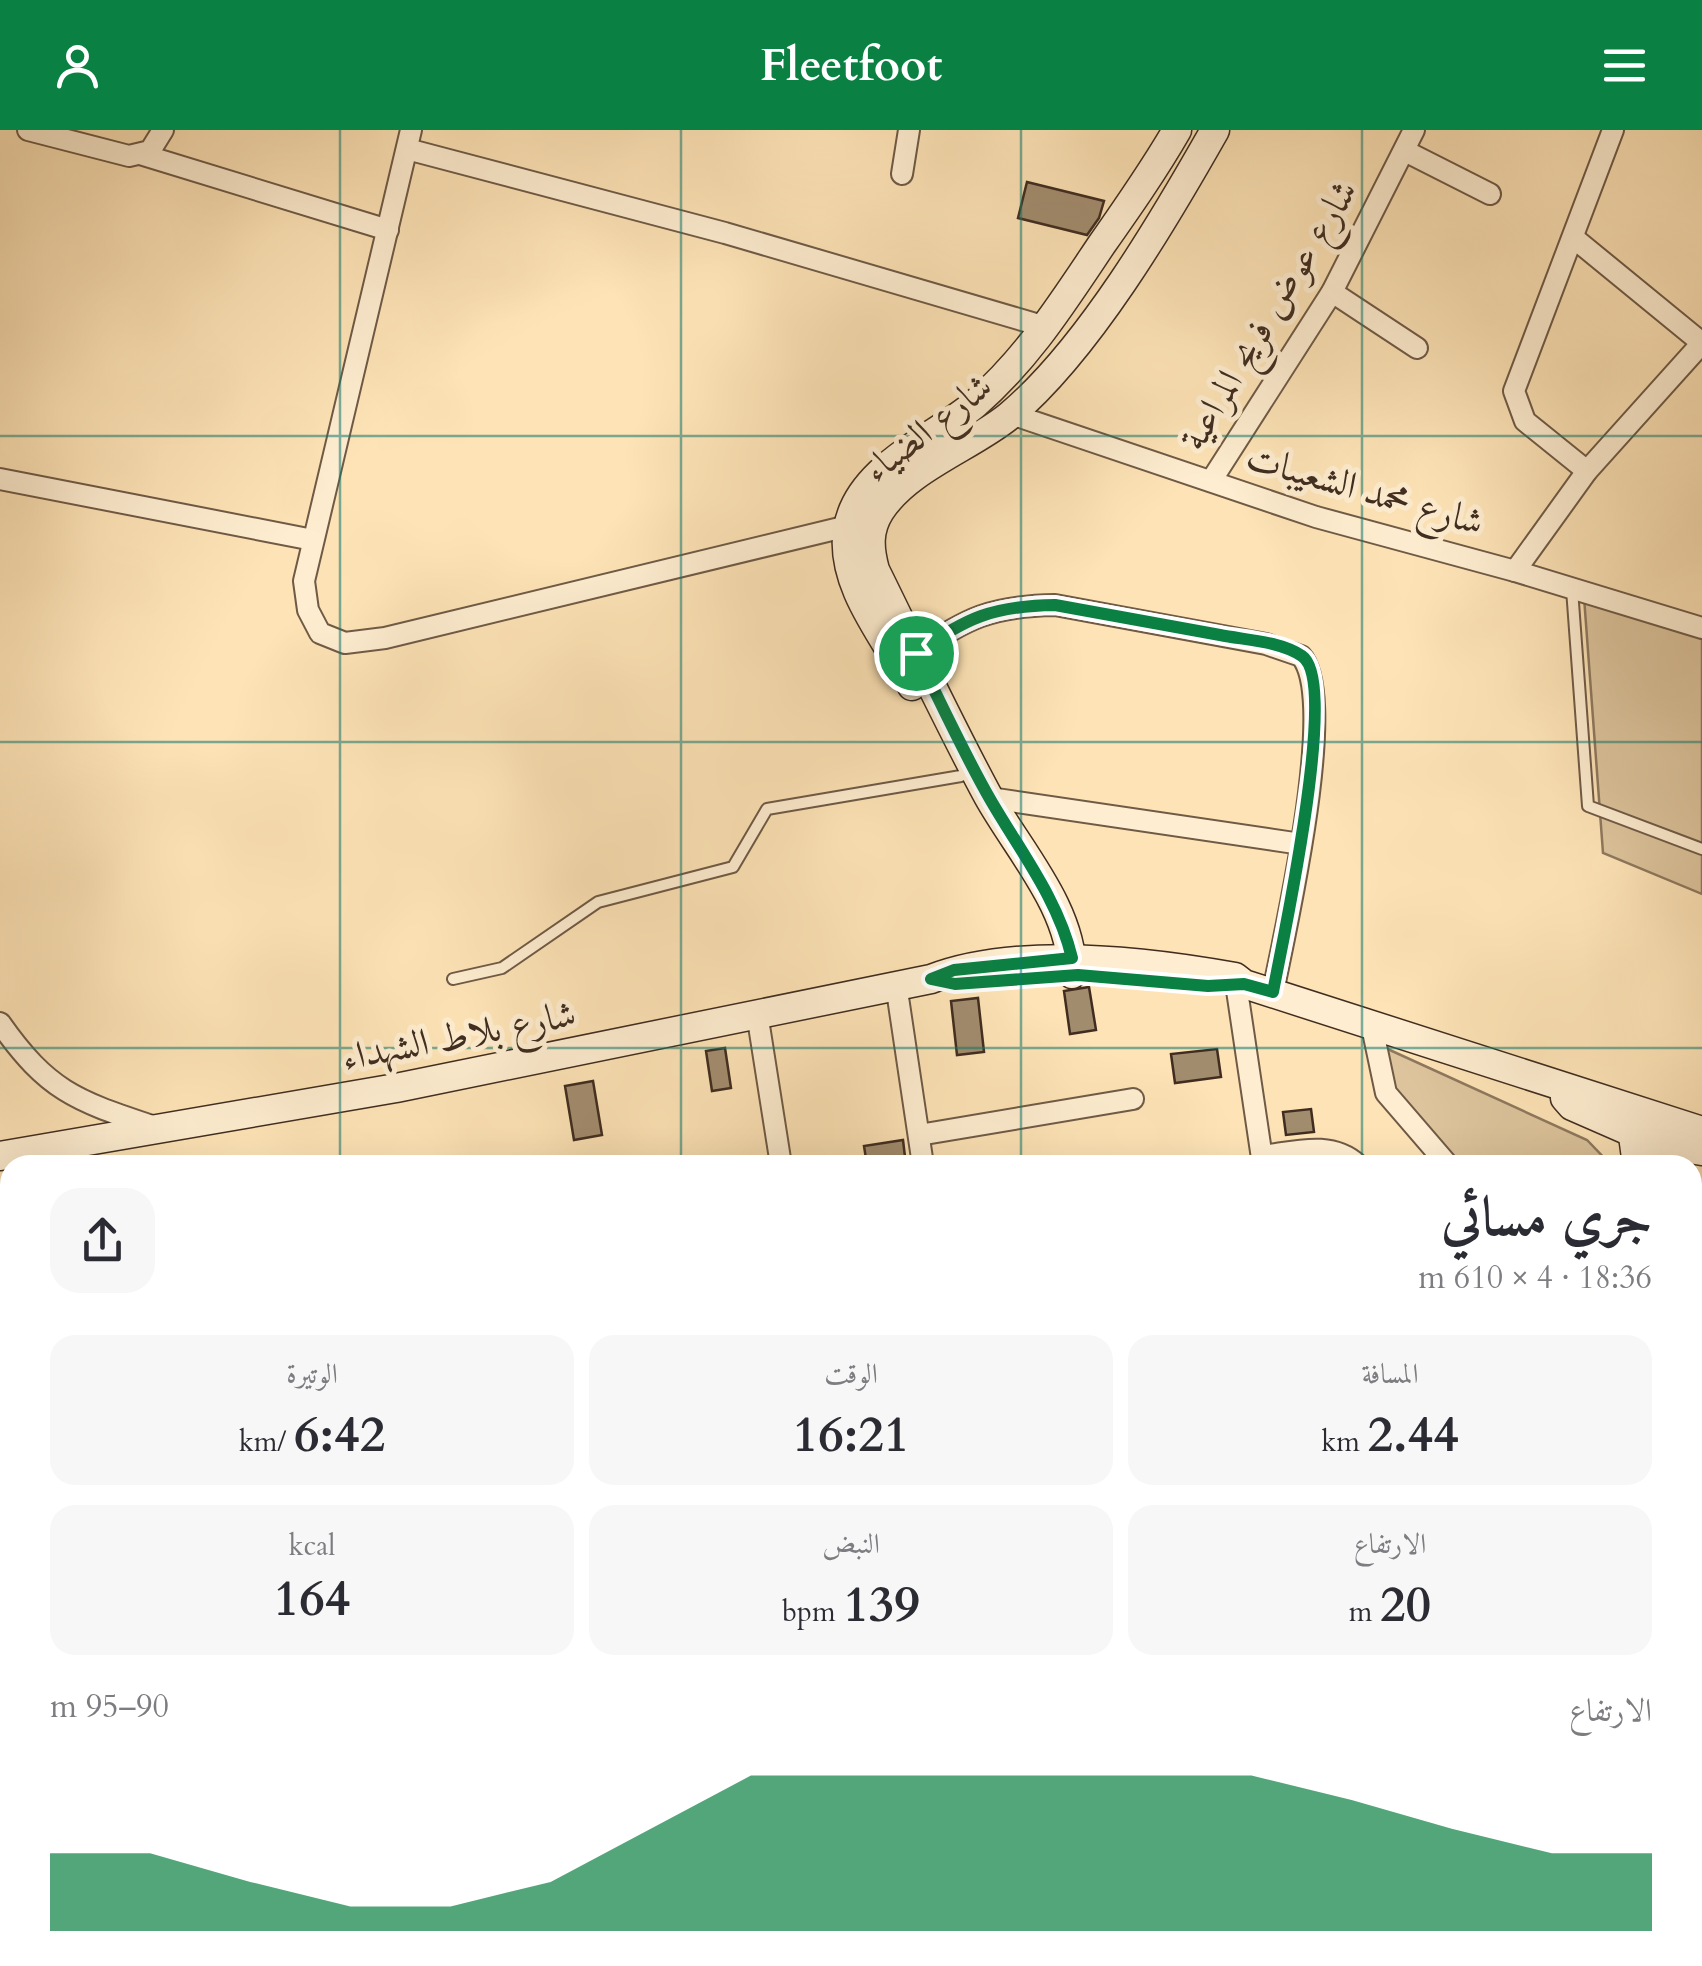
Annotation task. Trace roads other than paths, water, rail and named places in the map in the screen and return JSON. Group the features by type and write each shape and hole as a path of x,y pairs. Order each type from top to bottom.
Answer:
{"street":[{"path":"39,131 129,156 158,143 163,130"},
{"path":"902,174 909,130"},
{"name":"شارع الضياء","path":"1063,967 856,586 847,546 848,526 857,500 876,476 972,406 1033,348 1177,130"},
{"name":"شارع الضياء","path":"1063,967 1067,936 1036,874 990,798 874,570 869,548 872,528 894,496 1010,414 1100,312 1214,130"},
{"name":"شارع عوض فريح المراعية","path":"1211,481 1332,292 1414,130"},
{"path":"1587,470 1524,422 1514,391 1575,239 1613,130"},
{"path":"848,526 385,638 345,644 320,633 308,610 304,581 409,140 1046,327"},
{"path":"1405,151 1490,194"},
{"path":"140,154 388,230"},
{"path":"1515,571 1587,470 1702,343 1575,239"},
{"path":"1332,292 1416,348"},
{"name":"شارع محمد الشعيبات","path":"1010,414 1133,459 1316,517 1515,571 1702,628"},
{"path":"0,479 314,540"},
{"path":"916,653 964,619 1020,606 1055,605 1266,644 1302,656 1314,678 1317,710 1301,844 1273,992"},
{"path":"990,798 1301,844"},
{"name":"شارع بلاط الشهداء","path":"33,1155 396,1088 931,979 954,970 1063,967 1238,982 1273,992 1554,1086 1576,1089 1648,1134 1702,1151"},
{"path":"1238,982 1262,1155"},
{"path":"896,984 921,1155"},
{"path":"757,1013 780,1155"},
{"path":"1371,1022 1386,1093 1439,1155"},
{"path":"0,1023 46,1080 79,1102 162,1130"},
{"path":"918,1135 1132,1099"},
{"name":"شارع بلاط الشهداء","path":"1648,1134 1702,1131"},
{"path":"1293,1155 1323,1149 1345,1155"}],"lane":[{"path":"1572,588 1588,806 1702,849"},
{"path":"453,979 502,968 598,902 734,867 767,809 961,776"}]}
